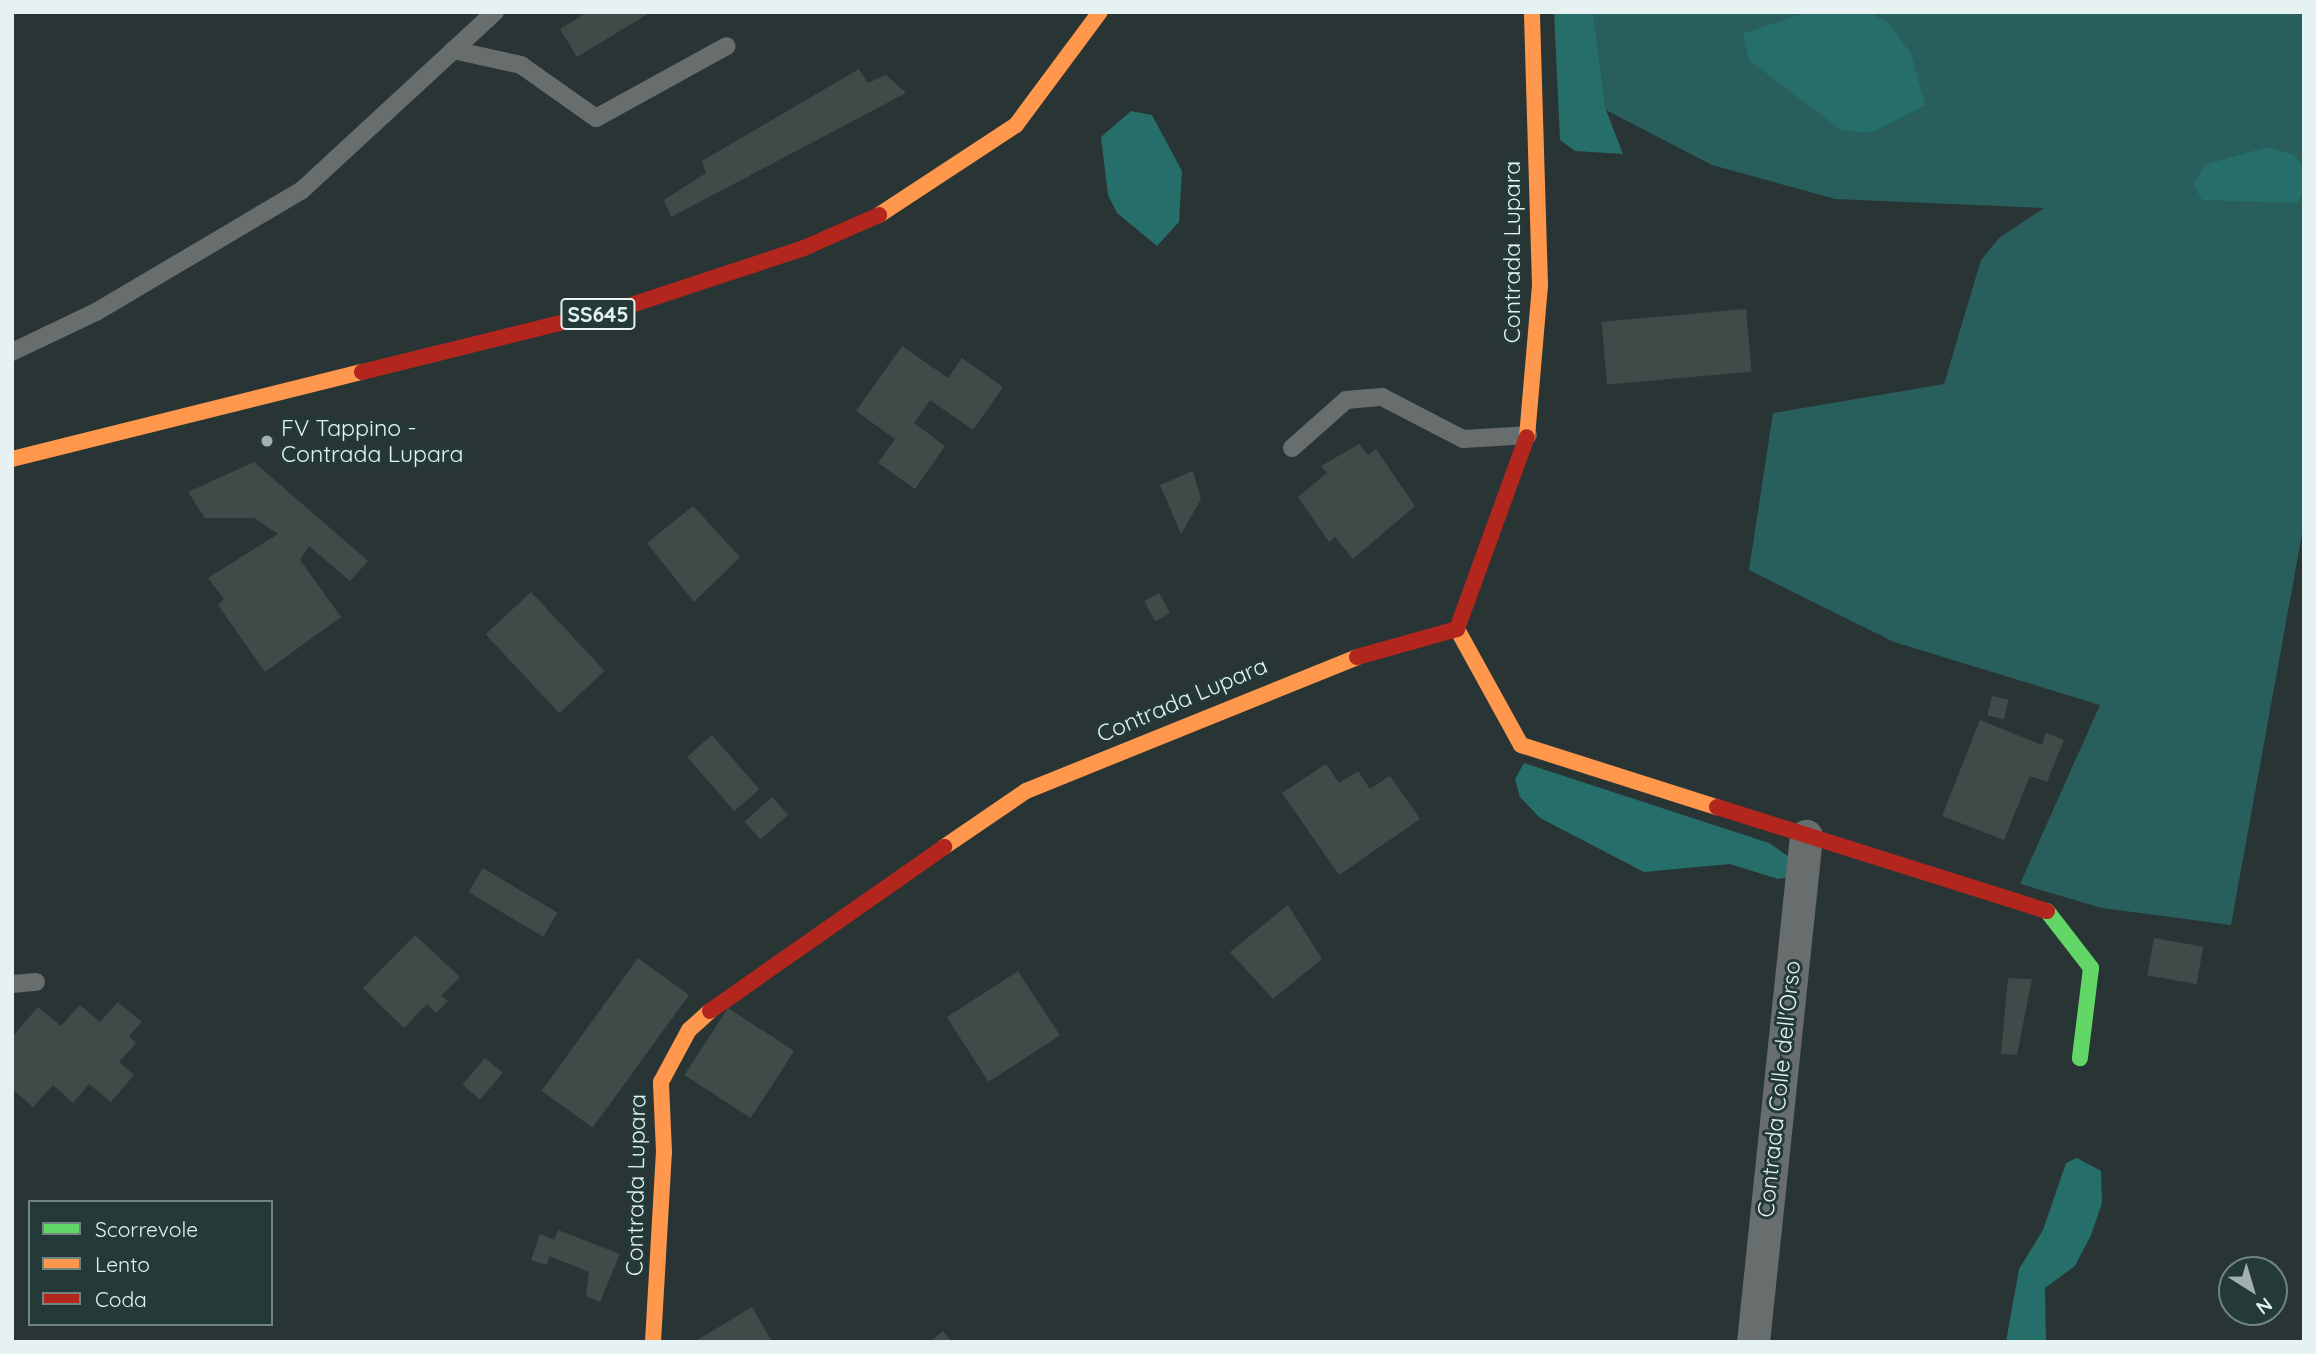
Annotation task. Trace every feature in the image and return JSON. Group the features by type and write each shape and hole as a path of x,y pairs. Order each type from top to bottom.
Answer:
{"street":[{"name":"SS645","path":"12,460 628,306 804,248 891,211 1016,125 1100,12"},
{"name":"Contrada Lupara","path":"653,1342 664,1152 661,1082 689,1030 728,995 1026,791 1315,668 1457,629 1528,435 1539,285 1532,12"},
{"path":"1457,629 1521,745 1695,795 1806,836 2049,912 2091,968 2081,1058"},
{"name":"Contrada Colle dell'Orso","path":"1753,1342 1806,836"}],"lane":[{"path":"12,352 96,312 301,191 495,12"},
{"path":"453,50 521,65 596,118 727,46"},
{"path":"1292,448 1346,400 1382,397 1462,439 1528,435"},
{"path":"12,984 36,982"}],"shaded area":[{"path":"1554,12 1593,12 1606,110 1623,154 1575,151 1560,140"},
{"path":"1593,12 2304,12 2304,523 2231,925 2102,908 2020,884 2100,705 1894,642 1749,570 1773,413 1944,384 1981,260 1999,238 2044,208 1835,199 1712,165 1606,110"},
{"path":"1808,12 1870,12 1889,24 1911,54 1925,105 1871,133 1841,130 1749,60 1743,34"},
{"path":"1131,111 1152,115 1182,171 1179,222 1157,246 1117,213 1108,195 1101,137"},
{"path":"2267,147 2294,155 2303,167 2304,193 2297,203 2202,200 2194,185 2204,165"},
{"path":"1524,763 1769,843 1788,856 1791,877 1778,879 1730,864 1644,872 1540,818 1520,797 1515,779"},
{"path":"2077,1158 2101,1171 2102,1203 2091,1235 2075,1266 2045,1288 2046,1342 2006,1342 2019,1269 2043,1230 2066,1163"}],"building":[{"path":"588,12 651,12 577,57 560,29"},
{"path":"859,69 868,83 886,75 906,93 671,217 664,200 706,173 702,161"},
{"path":"1746,309 1751,372 1607,384 1602,322"},
{"path":"902,346 948,378 962,358 1003,387 973,430 930,400 914,423 945,446 915,489 878,463 895,439 856,411"},
{"path":"1359,444 1368,455 1376,449 1415,506 1353,559 1335,537 1329,542 1298,497 1327,473 1321,466"},
{"path":"254,462 368,561 350,581 309,546 300,560 341,617 265,672 218,605 224,599 208,578 278,534 254,518 205,518 188,492"},
{"path":"1193,471 1201,499 1181,534 1160,485"},
{"path":"693,506 740,557 694,602 647,543"},
{"path":"531,592 605,671 559,713 486,634"},
{"path":"1159,593 1170,613 1155,621 1144,601"},
{"path":"1992,696 2009,700 2004,719 1988,715"},
{"path":"1980,720 2042,745 2046,733 2064,740 2047,782 2030,776 2004,840 1942,816"},
{"path":"712,735 759,789 734,811 687,757"},
{"path":"1326,764 1339,783 1358,771 1370,789 1390,776 1420,819 1339,875 1282,793"},
{"path":"772,797 788,815 761,840 745,822"},
{"path":"483,868 558,913 543,937 469,892"},
{"path":"1288,905 1322,959 1273,999 1230,952"},
{"path":"415,935 460,977 441,996 448,1001 436,1013 427,1004 404,1028 363,988"},
{"path":"2154,938 2203,947 2197,984 2147,975"},
{"path":"638,958 689,995 593,1128 542,1091"},
{"path":"1018,971 1060,1036 989,1082 947,1017"},
{"path":"2008,978 2032,979 2017,1055 2001,1054"},
{"path":"118,1002 142,1022 129,1036 136,1043 119,1062 134,1075 111,1102 89,1084 73,1103 53,1085 33,1107 12,1089 12,1037 38,1007 61,1026 80,1005 100,1022"},
{"path":"728,1008 794,1051 751,1118 684,1075"},
{"path":"485,1058 503,1073 480,1100 463,1085"},
{"path":"558,1230 620,1254 600,1302 586,1296 589,1272 549,1256 547,1265 531,1260 540,1234 554,1240"},
{"path":"752,1307 772,1342 694,1342"},
{"path":"943,1331 952,1342 930,1342"}],"traffic: fast":[{"path":"2047,911 2091,968 2080,1058"}],"traffic: slow":[{"path":"879,215 1016,125 1100,12"},
{"path":"1527,437 1540,285 1532,12"},
{"path":"12,459 362,372"},
{"path":"1457,629 1521,745 1717,807"},
{"path":"944,847 1026,791 1357,657"},
{"path":"653,1342 664,1152 661,1082 689,1030 710,1011"}],"traffic: jam":[{"path":"362,372 628,306 804,248 879,215"},
{"path":"1357,657 1457,629 1527,437"},
{"path":"1717,807 2047,911"},
{"path":"710,1011 944,847"}],"place":[{"name":"FV Tappino - Contrada Lupara","path":"267,441"}]}
